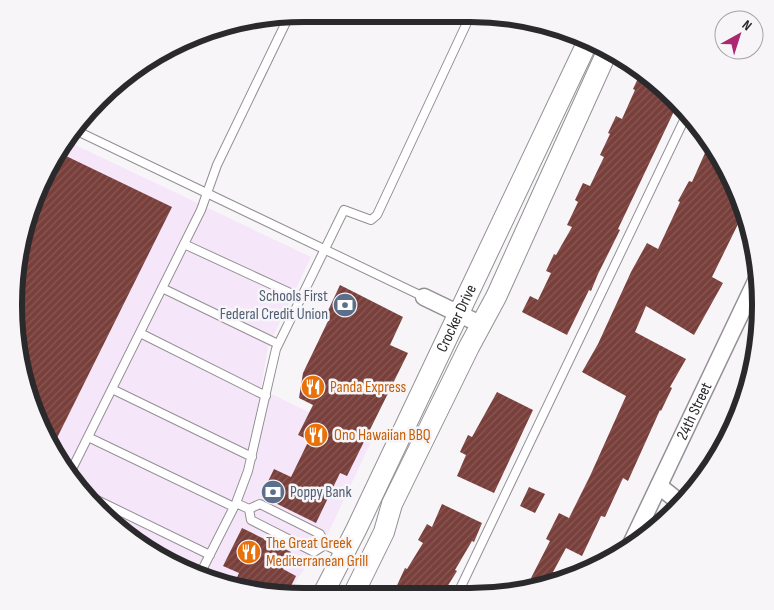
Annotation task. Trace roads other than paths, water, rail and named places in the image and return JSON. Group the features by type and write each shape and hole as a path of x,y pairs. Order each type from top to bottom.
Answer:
{"street":[{"name":"Crocker Drive","path":"326,588 585,48"},
{"name":"Crocker Drive","path":"356,588 384,532 392,504 480,324 496,297 605,57"},
{"name":"24th Street","path":"637,532 751,294"},
{"path":"424,297 480,324"},
{"path":"659,486 675,498"}],"lane":[{"path":"203,568 235,505 248,471 278,344 344,210 371,220 377,215 468,22"},
{"path":"73,466 201,210 217,165 285,23"},
{"path":"460,588 683,122"},
{"path":"81,133 424,297"},
{"path":"184,244 301,298"},
{"path":"162,288 278,344"},
{"path":"140,333 266,396"},
{"path":"112,389 252,457"},
{"path":"88,437 235,505 249,509 260,504 320,534 325,545 344,554"},
{"path":"103,503 210,555"},
{"path":"249,509 251,520 314,552 325,545"}],"place":[{"name":"Schools First Federal Credit Union","path":"345,305"},
{"name":"Panda Express","path":"313,387"},
{"name":"Ono Hawaiian BBQ","path":"316,435"},
{"name":"Poppy Bank","path":"273,492"},
{"name":"The Great Greek Mediterranean Grill","path":"249,552"}]}
